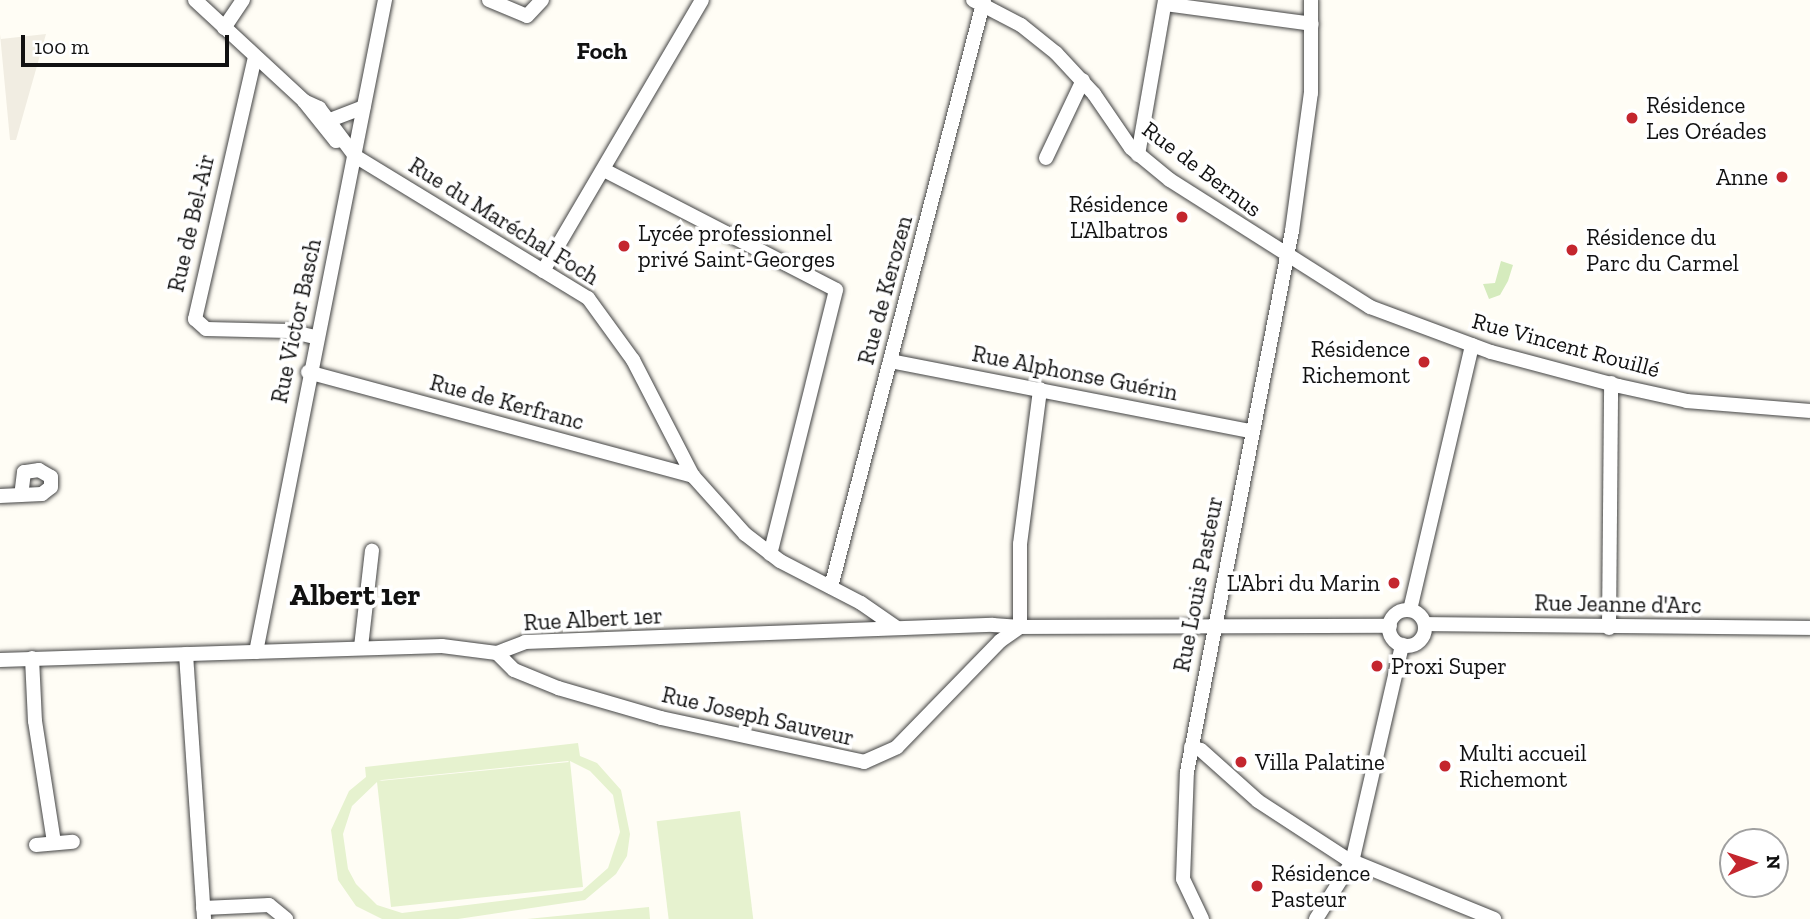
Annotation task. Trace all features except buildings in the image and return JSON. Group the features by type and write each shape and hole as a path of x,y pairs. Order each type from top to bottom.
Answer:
{"street":[{"path":"195,0 304,101 336,141 341,140 342,134 330,120 310,101 304,101"},
{"path":"224,28 243,0"},
{"name":"Rue Victor Basch","path":"256,652 308,372 355,156 384,0"},
{"path":"489,0 527,16 542,0"},
{"path":"543,271 702,0"},
{"name":"Rue Louis Pasteur","path":"1202,919 1183,878 1183,811 1191,747 1287,256 1308,129 1311,0"},
{"name":"Rue de Bernus","path":"980,2 1021,25 1083,80 1138,155 1194,197 1287,256"},
{"name":"Rue de Kerozen","path":"831,587 980,2"},
{"path":"1138,155 1165,2 1312,24"},
{"name":"Rue de Bel-Air","path":"255,57 195,319 205,329 289,331 315,337"},
{"path":"1046,158 1083,80"},
{"path":"330,120 364,107"},
{"name":"Rue du Maréchal Foch","path":"341,140 355,156 588,298 615,332 694,476 745,534 770,554 867,607 897,628"},
{"path":"604,170 836,290 770,554"},
{"name":"Rue Vincent Rouillé","path":"1287,256 1370,307 1472,345 1687,401 1810,411"},
{"path":"1410,610 1472,345"},
{"name":"Rue Alphonse Guérin","path":"890,361 1251,431"},
{"name":"Rue de Kerfranc","path":"308,372 694,476"},
{"path":"1609,628 1611,383"},
{"path":"1040,389 1020,544 1020,627 1216,624 1390,626"},
{"path":"0,496 20,495"},
{"path":"361,647 372,551"},
{"path":"1410,610 1425,624 1419,641 1402,645 1394,640 1390,626 1394,616 1410,610"},
{"name":"Rue Jeanne d'Arc","path":"1425,624 1810,628"},
{"path":"968,626 983,639 982,659"},
{"name":"Rue Albert 1er","path":"0,660 361,647 461,646 497,653 525,642 897,628 1020,627"},
{"name":"Rue Joseph Sauveur","path":"497,653 514,670 558,688 661,718 852,762 878,760 897,747 982,659 1020,627"},
{"path":"1316,919 1352,862 1402,645"},
{"path":"186,654 204,913 269,905 286,919"},
{"path":"32,658 35,721 54,843"},
{"path":"1191,747 1201,750 1258,801 1352,862 1494,919"},
{"path":"36,845 73,842"}],"green space":[{"path":"1501,261 1513,265 1508,281 1500,295 1489,299 1483,284 1495,283"},
{"path":"578,743 580,756 597,763 621,790 630,834 627,856 616,874 585,900 458,919 382,919 356,906 338,880 331,830 349,791 366,777 365,767","holes":["570,761 590,771 613,795 620,832 608,868 582,891 402,913 377,905 356,884 348,869 343,834 352,806 377,782 391,907 583,887","569,762 379,781 382,780"]},
{"path":"740,811 753,919 669,919 657,821"},
{"path":"649,907 650,919 527,919"}],"shaded area":[{"path":"0,34 1,39 46,34 16,140 10,140"}],"place":[{"name":"Résidence Les Oréades","path":"1632,118"},
{"name":"Anne","path":"1782,177"},
{"name":"Résidence L'Albatros","path":"1182,217"},
{"name":"Lycée professionnel privé Saint-Georges","path":"624,246"},
{"name":"Résidence du Parc du Carmel","path":"1572,250"},
{"name":"Résidence Richemont","path":"1424,362"},
{"name":"L'Abri du Marin","path":"1394,583"},
{"name":"Proxi Super","path":"1377,666"},
{"name":"Villa Palatine","path":"1241,762"},
{"name":"Multi accueil Richemont","path":"1445,766"},
{"name":"Résidence Pasteur","path":"1257,886"}],"district":[{"name":"Foch","path":"602,51"},
{"name":"Albert 1er","path":"355,595"}]}
